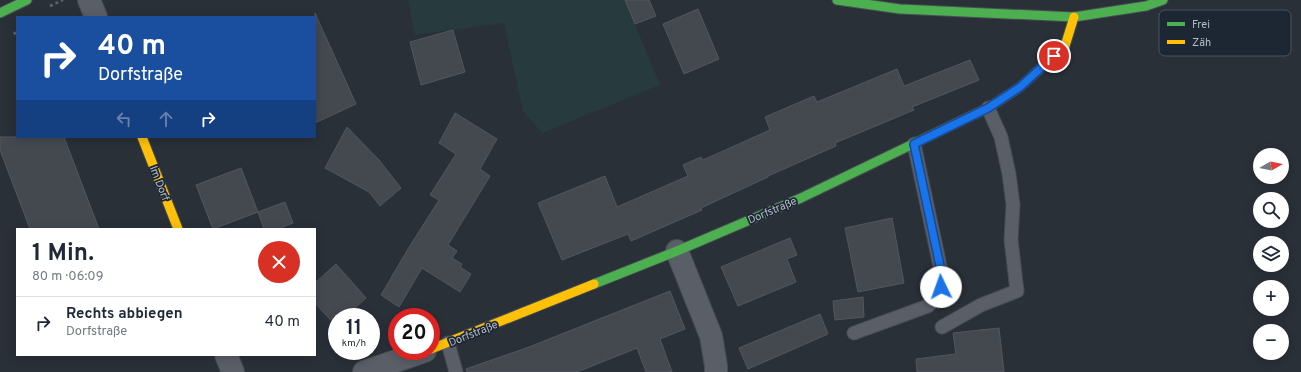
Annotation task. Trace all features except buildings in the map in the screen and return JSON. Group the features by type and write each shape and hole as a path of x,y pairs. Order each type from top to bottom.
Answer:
{"street":[{"path":"0,13 27,0"},
{"path":"89,0 96,16"},
{"path":"837,0 900,9 1074,17 1146,6 1163,0"},
{"name":"Dorfstraße","path":"440,346 677,251 801,198 988,108 1020,87 1065,46 1074,17"},
{"name":"Im Dorf","path":"142,138 178,228"},
{"path":"677,251 711,336 716,372"},
{"path":"226,356 233,372"},
{"path":"364,372 399,360"}],"lane":[{"path":"942,327 981,305 1018,292 1011,240 1013,205 1008,174 1001,137 988,108"},
{"path":"854,333 928,306 936,298 941,287 940,266 914,144"},
{"path":"448,343 456,372"}],"path":[{"path":"46,8 63,0"}],"green space":[{"path":"408,0 625,0 660,85 542,133 523,111 504,23 415,35"}],"traffic: fast":[{"path":"0,13 27,0"},
{"path":"837,0 900,9 1074,17 1146,6 1163,0"},
{"path":"594,284 677,251 801,198 969,117"}],"traffic: slow":[{"path":"969,117 988,108 1020,87 1065,46 1074,17"},
{"path":"142,138 178,228"},
{"path":"440,345 594,284"}],"route":[{"path":"941,287 940,266 914,144 988,108 1020,87 1054,56"}]}
